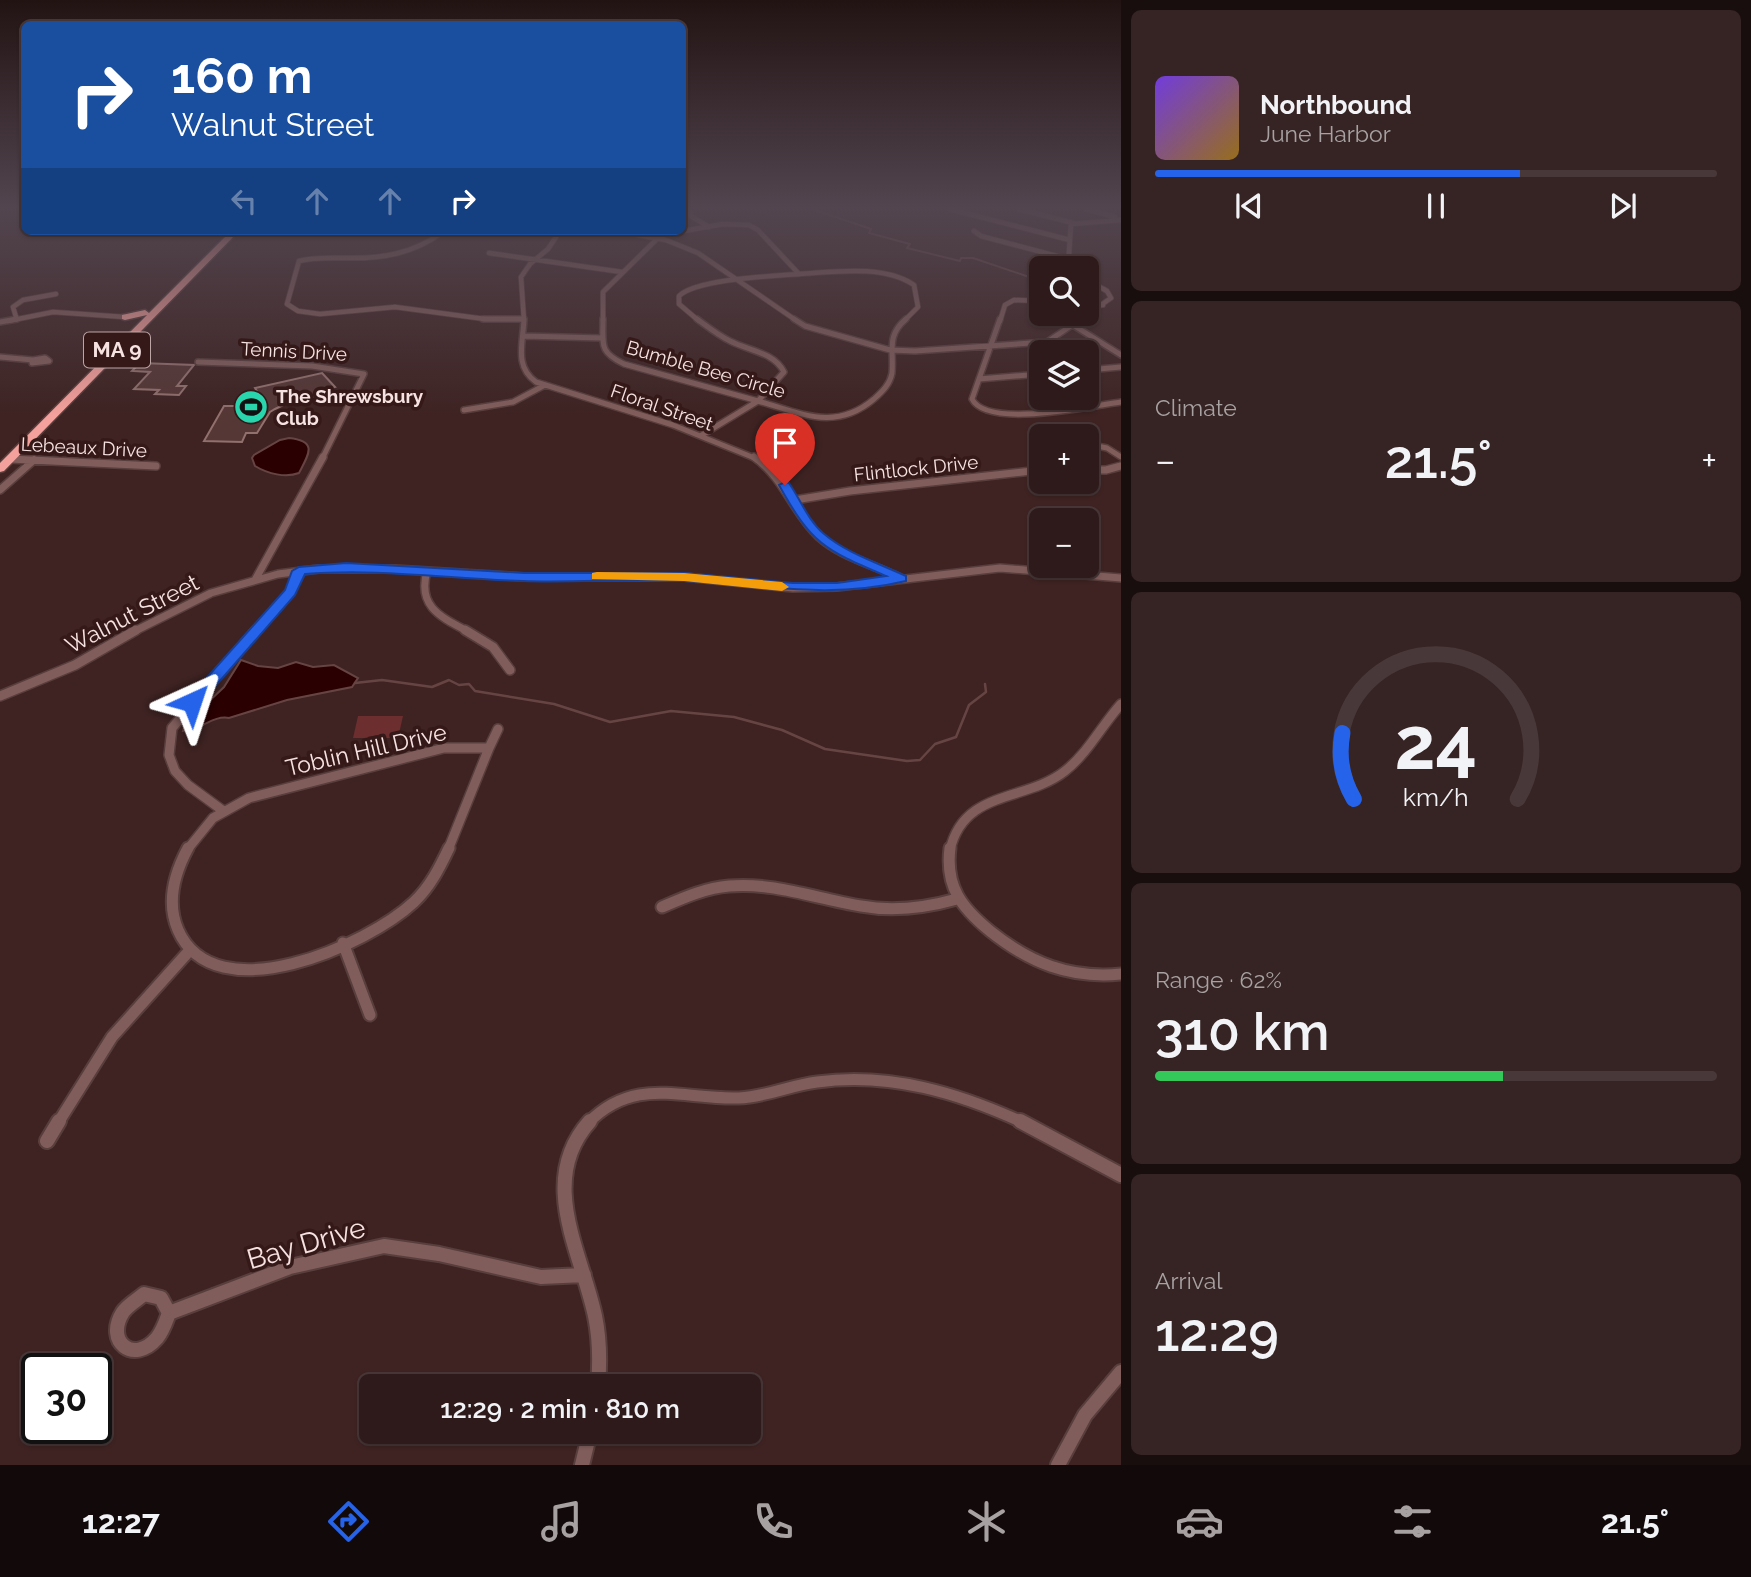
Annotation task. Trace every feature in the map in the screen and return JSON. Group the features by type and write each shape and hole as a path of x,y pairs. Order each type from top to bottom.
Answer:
{"highway":[{"name":"MA 9","path":"0,469 5,459 181,277"},
{"name":"MA 9","path":"5,459 188,277"},
{"path":"125,317 141,317"}],"street":[{"path":"295,277 288,292 287,304 298,311 320,314 395,307 485,319 524,319"},
{"name":"Floral Street","path":"521,277 524,319 521,367 532,380 671,422 758,459 772,470 795,500 805,520 828,543 901,578"},
{"name":"Bumble Bee Circle","path":"617,277 603,292 605,351 615,360 821,418 848,415 889,383 893,332 918,307 918,294 912,283 899,277"},
{"path":"734,277 805,326 890,350 1047,342 1071,326"},
{"name":"Bumble Bee Circle","path":"758,401 782,375 783,368 770,357 724,338 678,303 679,296 687,290 738,280 771,277"},
{"path":"1099,287 1110,294 1111,298 1099,308"},
{"path":"16,317 13,307 19,302 56,294"},
{"path":"1029,301 1007,302 972,399 974,404 982,410 998,414 1121,402"},
{"path":"1099,305 1103,305"},
{"path":"0,322 53,312 125,317"},
{"path":"1075,326 1121,355"},
{"path":"523,337 603,338"},
{"path":"0,357 33,360"},
{"name":"Tennis Drive","path":"198,362 323,368 359,371 364,374 319,465 255,580"},
{"path":"1099,369 1121,367"},
{"path":"979,379 1029,375"},
{"path":"464,410 511,403 545,385"},
{"path":"702,435 758,401"},
{"path":"1099,446 1121,457"},
{"name":"Lebeaux Drive","path":"5,459 156,466"},
{"path":"0,490 34,460"},
{"path":"1099,469 1121,466"},
{"name":"Flintlock Drive","path":"795,500 850,491 1029,471"},
{"name":"Walnut Street","path":"0,696 75,666 180,606 255,580 299,571 346,567 524,577 684,577 793,587 837,587 1000,568 1121,579"},
{"path":"222,810 188,785 175,771 169,755 173,728 290,592 297,581 299,571"},
{"path":"427,571 422,590 426,601 436,612 491,646 510,670"},
{"path":"1121,705 1059,775 977,808 959,823 953,836 949,863 952,887 957,899 1003,943 1033,962 1061,971 1100,977 1121,974"},
{"path":"47,1141 112,1037 190,950 207,960 231,968 271,970 289,966 343,943 414,902 440,866 498,729"},
{"name":"Toblin Hill Drive","path":"190,950 176,931 171,913 171,891 180,862 191,842 222,810 261,795 419,753 444,748 489,748"},
{"path":"662,907 713,888 741,885 780,888 881,909 921,908 957,899"},
{"path":"343,943 370,1015"},
{"path":"599,1374 600,1350 596,1315 563,1204 566,1162 585,1125 613,1101 641,1092 744,1098 821,1081 872,1079 909,1083 964,1096 1005,1112 1121,1175"},
{"name":"Bay Drive","path":"169,1312 290,1267 384,1246 439,1254 541,1277 584,1275"},
{"path":"144,1294 159,1295 166,1301 169,1312 165,1328 146,1349 134,1352 117,1343 115,1333 125,1308 144,1294"},
{"path":"1058,1465 1080,1423 1121,1372"},
{"path":"582,1465 587,1444"}],"shaded area":[{"path":"289,438 308,445 308,454 299,473 277,474 255,466 252,458 254,455 280,440"},
{"path":"241,660 258,666 278,668 296,662 313,667 334,665 358,678 352,687 287,700 183,731 185,724 224,687"},
{"path":"358,716 403,716 398,738 353,738"}],"building":[{"path":"140,363 194,365 177,386 186,386 179,395 155,394 159,390 134,389 150,372 132,371"},
{"name":"The Shrewsbury Club","path":"322,373 335,387 318,391 321,395 292,401 275,409 270,412 257,433 246,433 242,442 204,441 224,406 250,406 262,400 255,388"}],"waterway":[{"path":"355,683 382,680 432,687 449,680 459,685 469,684 475,691 554,704 610,722 671,711 734,717 782,730 825,749 907,761 920,760 935,744 956,737 969,705 986,692 985,684"}],"slow traffic":[{"path":"597,576 684,577 782,587"}],"place":[{"name":"The Shrewsbury Club","path":"251,407"}],"route":[{"path":"192,702 290,592 297,581 299,571 346,567 524,577 684,577 793,587 837,587 901,578 840,551 817,535 801,514 785,485"}]}
